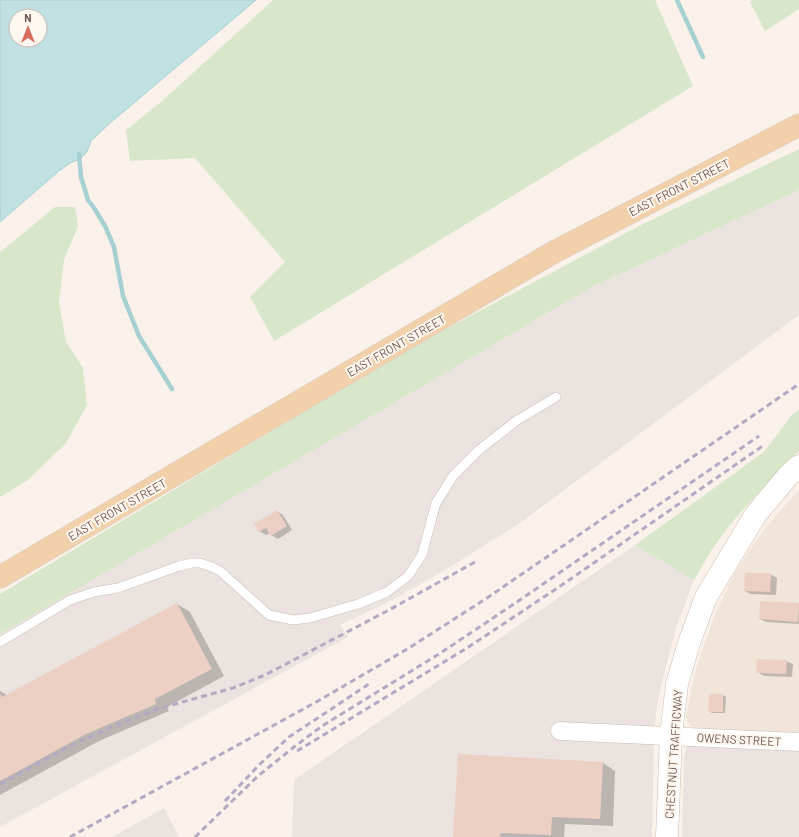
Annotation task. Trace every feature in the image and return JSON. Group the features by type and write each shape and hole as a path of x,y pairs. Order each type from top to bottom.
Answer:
{"main road":[{"name":"EAST FRONT STREET","path":"0,577 554,252 799,124"}],"street":[{"name":"CHESTNUT TRAFFICWAY","path":"667,837 671,735 677,684 689,643 706,597 756,514 788,476 799,466"},
{"name":"OWENS STREET","path":"560,731 799,742"}],"lane":[{"path":"0,642 70,600 94,592 118,588 179,566 192,563 200,563 220,571 269,615 293,620 310,618 358,604 387,592 408,576 422,555 436,503 453,476 479,450 516,421 556,397"}],"shaded area":[{"path":"799,190 799,315 523,521 445,570 394,599 340,625 348,637 0,827 0,634 590,288"},
{"path":"799,490 799,731 786,734 698,729 692,727 687,721 686,717 692,684 699,659 716,612 736,570 765,528"},
{"path":"635,545 694,580 676,628 656,712 652,837 292,837 294,780"},
{"path":"687,746 799,747 799,837 682,837 684,757"},
{"path":"164,808 179,837 112,837"}],"green space":[{"path":"273,0 655,0 693,86 274,341 250,297 285,262 195,158 130,161 126,130 162,101"},
{"path":"752,0 799,0 799,9 765,31 750,2"},
{"path":"799,149 799,190 590,288 0,634 0,594 320,402 444,330 641,225"},
{"path":"55,207 75,207 78,226 64,260 59,303 66,342 83,368 87,405 66,443 28,480 0,497 0,252"},
{"path":"799,410 799,451 731,524 711,551 694,580 635,545 764,452 792,415"}],"water":[{"path":"0,0 256,0 110,123 91,141 87,152 80,159 70,163 0,222"}],"building":[{"path":"277,510 287,526 271,536 266,528 259,532 254,524"},
{"path":"745,573 771,573 770,592 744,591"},
{"path":"760,601 799,603 798,622 759,619"},
{"path":"177,603 212,669 155,699 156,704 86,734 0,781 0,694 2,697"},
{"path":"757,659 787,660 786,674 756,673"},
{"path":"709,694 723,694 723,712 708,712"},
{"path":"458,754 603,762 600,819 552,817 551,835 501,833 500,837 453,837"}],"waterway":[{"path":"677,0 703,57"},
{"path":"79,154 81,177 88,200 105,226 114,247 123,296 139,336 172,389"}],"railway":[{"path":"70,837 318,701 409,648 487,598 799,384"},
{"path":"195,837 258,776 322,726 439,654 759,436"},
{"path":"297,751 467,648 559,587 764,445"},
{"path":"0,784 72,745 112,727 157,709 233,688 265,675 389,610 475,562"},
{"path":"225,801 260,764 289,737 369,684"}]}
